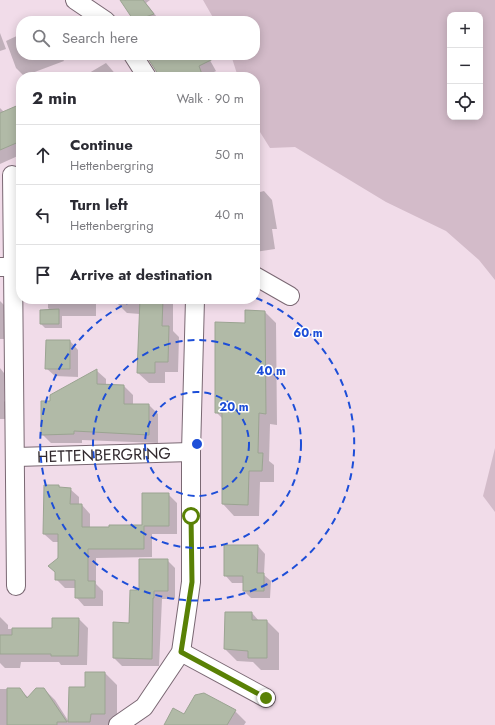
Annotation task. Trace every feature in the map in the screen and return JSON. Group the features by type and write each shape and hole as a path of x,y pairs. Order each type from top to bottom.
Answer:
{"street":[{"path":"75,0 99,16"},
{"path":"136,60 144,72"},
{"name":"HETTENBERGRING","path":"12,175 6,267 16,457 16,586"},
{"path":"260,279 290,296"},
{"name":"HETTENBERGRING","path":"118,725 144,707 181,652 192,582 191,452 195,304"},
{"name":"HETTENBERGRING","path":"16,457 191,452"},
{"path":"181,652 266,698"}],"shaded area":[{"path":"203,0 495,0 495,280 479,260 446,231 386,202 295,147 270,148 260,132 260,72 236,72 233,60 260,60 260,16 212,16"},
{"path":"495,448 495,512 483,496"}],"building":[{"path":"120,0 143,0 154,14 148,16 131,16"},
{"path":"149,60 211,60 199,66 201,72 157,72"},
{"path":"16,106 16,143 0,150 0,113"},
{"path":"140,304 163,304 162,326 169,326 168,362 155,362 155,373 137,373"},
{"path":"59,309 59,324 40,324 40,310"},
{"path":"245,310 265,311 266,414 259,413 258,453 263,453 262,471 249,471 248,505 222,504 222,413 215,413 215,322 245,323"},
{"path":"46,340 70,340 70,369 45,369"},
{"path":"97,369 97,384 124,385 124,404 149,404 149,435 74,431 74,434 41,435 41,401 50,401 50,395"},
{"path":"44,485 59,485 59,487 71,488 70,504 82,504 82,527 142,525 142,493 169,493 169,526 144,526 144,549 88,549 88,581 95,581 95,598 75,598 75,580 55,580 55,572 48,566 58,558 58,534 43,534"},
{"path":"224,545 258,545 257,573 264,573 264,591 243,591 243,576 224,576"},
{"path":"139,559 168,559 168,591 154,591 152,659 113,658 113,622 129,623 130,590 139,590"},
{"path":"225,612 252,612 252,620 267,620 267,658 248,658 248,651 224,649"},
{"path":"52,618 79,618 78,656 51,656 51,654 0,654 0,635 12,635 12,628 52,628"},
{"path":"85,672 105,672 105,714 91,714 90,722 68,722 69,687 85,687"},
{"path":"7,688 20,688 27,698 36,688 44,688 67,722 57,722 57,725 7,725"},
{"path":"204,693 236,710 227,725 164,725 173,708 184,714 195,695"}],"route":[{"path":"191,516 192,582 181,652 266,698"}]}
